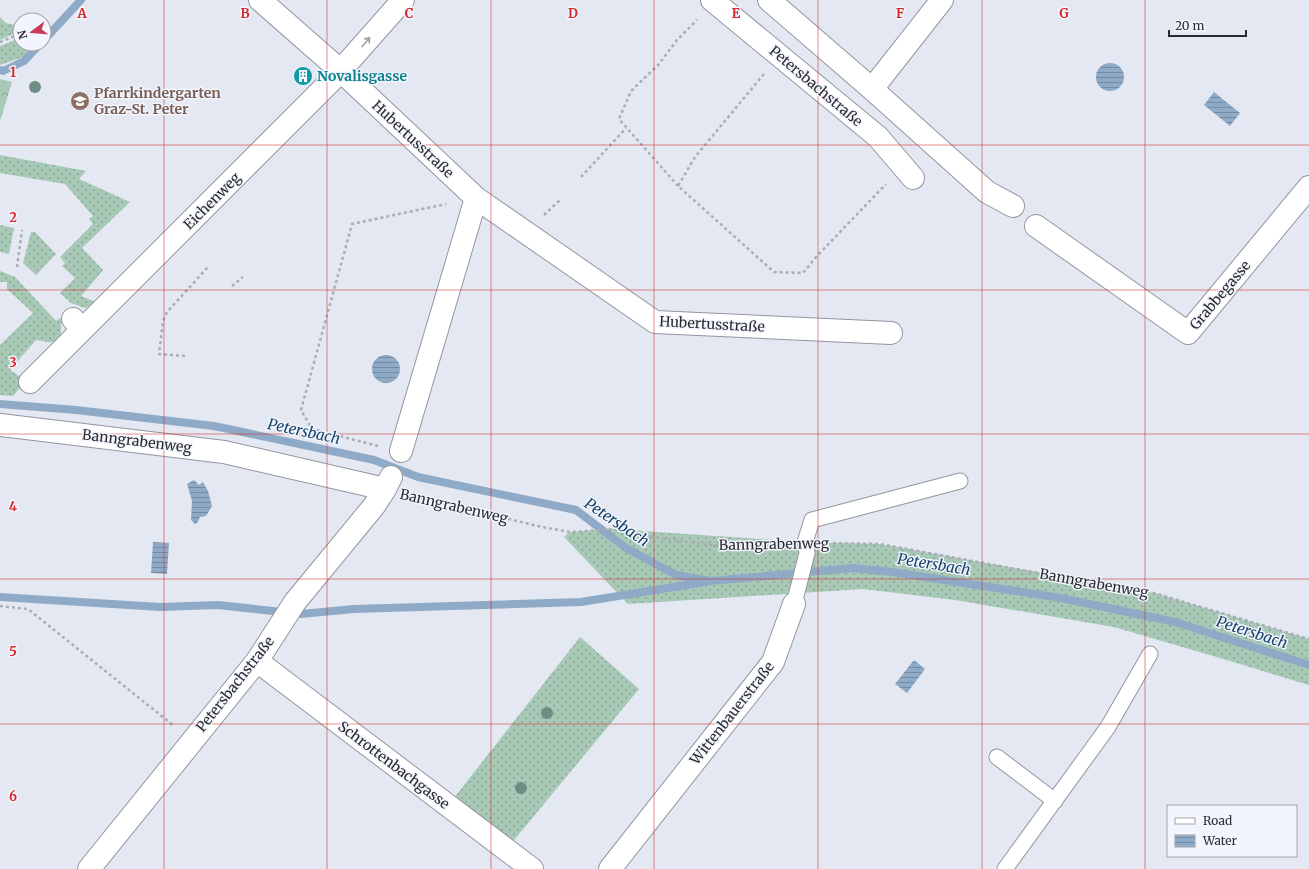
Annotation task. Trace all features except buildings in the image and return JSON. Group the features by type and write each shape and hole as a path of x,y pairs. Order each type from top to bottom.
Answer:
{"street":[{"name":"Hubertusstraße","path":"260,0 341,71 476,198 655,322 891,332"},
{"path":"341,71 403,0"},
{"path":"769,0 872,89 987,192 1014,206"},
{"path":"872,89 942,0"},
{"name":"Petersbachstraße","path":"714,1 878,137 908,172"},
{"name":"Eichenweg","path":"30,382 77,325 341,71"},
{"name":"Grabbegasse","path":"1036,226 1188,333 1309,187"},
{"path":"401,451 476,198"},
{"name":"Banngrabenweg","path":"0,418 224,452 388,483"},
{"name":"Petersbachstraße","path":"89,869 191,740 257,661 290,609 374,506 388,483"},
{"name":"Wittenbauerstraße","path":"610,869 773,662 794,604"},
{"name":"Schrottenbachgasse","path":"257,661 532,869"}],"lane":[{"name":"Wittenbauerstraße","path":"794,604 812,520 960,481"},
{"path":"1005,869 1108,727 1150,654"},
{"path":"997,757 1055,801"}],"path":[{"path":"714,1 677,40 659,64 631,91 618,119 678,186 774,272 803,273 817,256 908,172"},
{"path":"0,42 12,37"},
{"path":"678,186 696,157 779,56"},
{"path":"581,177 626,128"},
{"path":"401,451 312,429 301,410 352,224 476,198"},
{"path":"17,267 22,230"},
{"path":"185,356 159,354 164,320 167,312 208,267"},
{"path":"232,286 243,277"},
{"name":"Banngrabenweg","path":"388,483 542,527 570,532 613,529 664,539 727,548 806,548 880,544 1154,593 1309,639"},
{"path":"0,606 28,609 191,740"}],"green space":[{"path":"0,17 6,23 12,24 12,34 0,40"},
{"path":"12,41 12,52 27,52 23,57 0,65 0,46"},
{"path":"0,79 12,82 0,121"},
{"path":"0,155 86,171 79,179 130,202 82,248 103,270 81,296 96,302 85,308 71,303 60,293 75,278 62,266 65,263 60,257 93,224 89,219 93,216 65,184 0,173"},
{"path":"0,225 14,228 9,254 0,252"},
{"path":"31,232 35,232 56,254 36,275 23,263"},
{"path":"0,271 15,277 56,321 60,318 63,322 61,324 61,331 58,340 47,342 36,340 10,370 22,378 23,384 13,396 0,395 0,345 33,313 7,289 7,282 0,282"},
{"path":"613,529 805,542 880,544 1154,593 1309,639 1309,685 1114,627 955,600 863,589 628,604 564,537 570,532"},
{"path":"580,637 639,689 510,845 454,798"}],"water":[{"path":"1110,63 1120,67 1124,77 1120,87 1110,91 1100,87 1096,77 1100,67"},
{"path":"1214,92 1240,113 1230,126 1204,105"},
{"path":"386,355 396,359 400,369 396,379 386,383 376,379 372,369 376,359"},
{"path":"194,480 199,485 203,482 208,491 212,506 206,516 200,517 198,522 195,524 191,520 192,501 187,484"},
{"path":"153,542 169,543 167,574 151,573"},
{"path":"914,660 925,669 907,693 895,684"}],"waterway":[{"path":"52,31 81,0"},
{"path":"0,70 3,71 24,61 32,52"},
{"name":"Petersbach","path":"0,404 76,410 214,426 374,460 418,477 576,510 626,548 676,575 711,581 853,568 892,572 1061,598 1175,622 1309,665"},
{"path":"0,597 160,607 218,605 301,614 354,609 581,602 705,582"}],"place":[{"name":"Novalisgasse","path":"303,76"},
{"name":"Pfarrkindergarten Graz-St. Peter","path":"80,101"}]}
